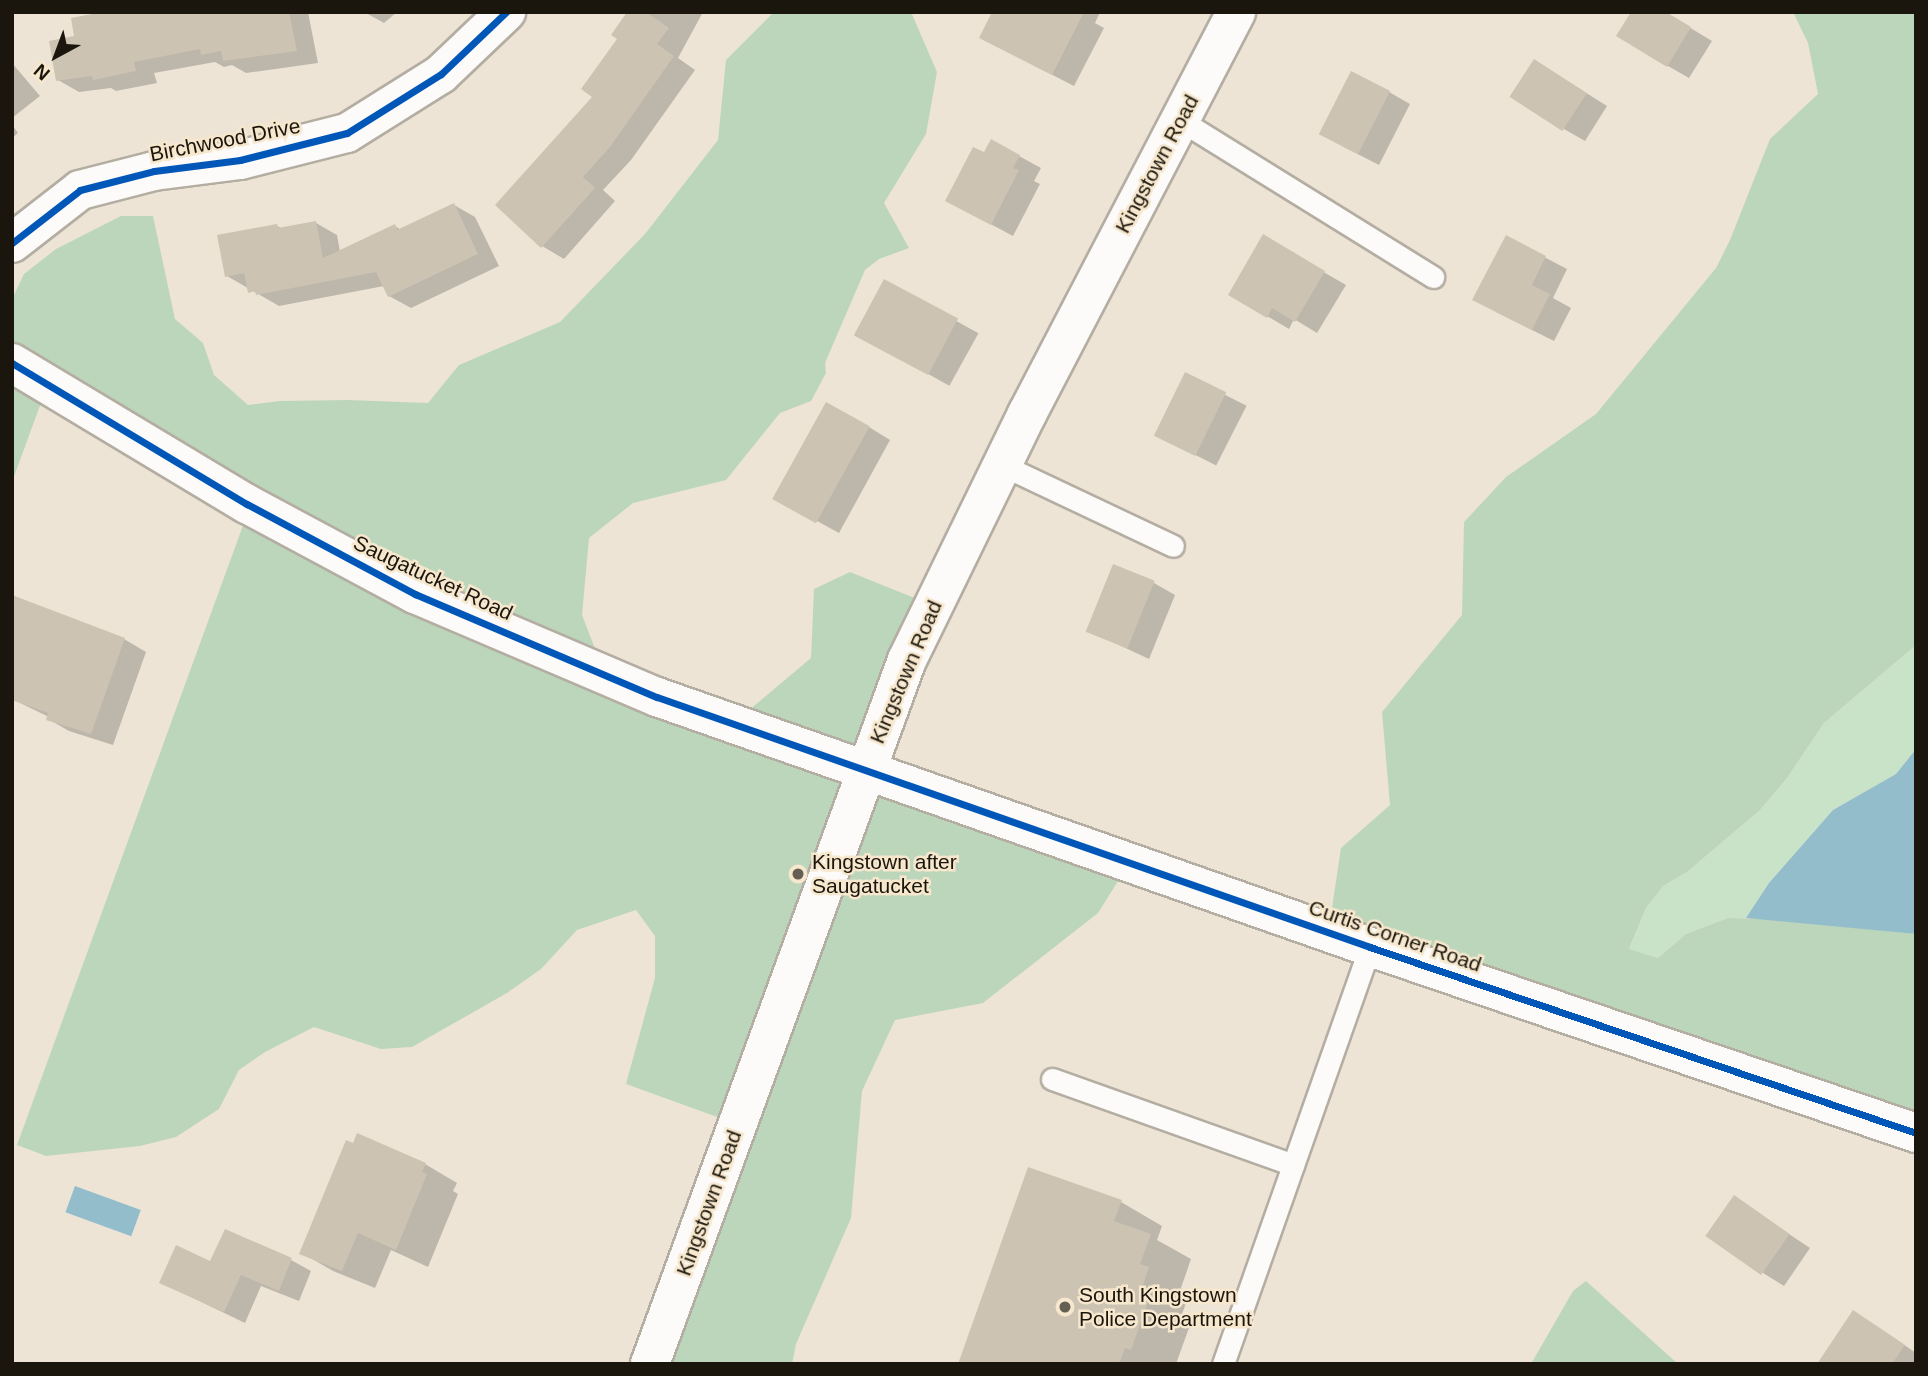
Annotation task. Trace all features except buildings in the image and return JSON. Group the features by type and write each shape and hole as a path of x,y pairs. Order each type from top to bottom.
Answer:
{"street":[{"name":"Birchwood Drive","path":"12,243 80,190 154,171 240,160 347,133 441,74 506,12"},
{"name":"Kingstown Road","path":"650,1364 865,768 907,660 1002,465 1236,12"},
{"name":"Saugatucket Road","path":"12,363 247,504 415,594 657,697 865,768"},
{"name":"Curtis Corner Road","path":"865,768 1370,947 1916,1133"}],"lane":[{"path":"1180,120 1433,277"},
{"path":"1002,465 1173,546"},
{"path":"1223,1364 1370,947"},
{"path":"1052,1079 1293,1165"}],"green space":[{"path":"774,12 911,12 937,72 926,134 884,203 909,248 879,259 865,270 825,363 826,373 811,401 780,413 726,480 633,503 589,538 582,615 608,682 729,727 811,658 814,589 850,572 922,601 868,756 1125,870 1098,913 983,1003 895,1020 862,1091 851,1218 796,1344 792,1364 648,1364 731,1122 626,1084 655,978 655,936 636,910 577,930 541,969 507,993 412,1047 381,1049 314,1027 265,1052 239,1070 219,1109 176,1137 140,1146 46,1156 17,1145 245,520 42,400 12,482 12,299 24,274 56,249 121,216 153,216 175,319 203,343 214,375 248,405 280,401 348,400 428,403 459,365 560,322 645,234 718,140 726,60"},
{"path":"1793,12 1916,12 1916,645 1824,723 1787,778 1760,810 1687,872 1663,886 1646,908 1629,949 1658,958 1686,934 1728,918 1770,919 1916,934 1916,1140 1329,928 1341,848 1390,805 1382,712 1462,615 1464,522 1506,477 1596,414 1716,268 1730,240 1770,139 1818,94 1808,43"},
{"path":"1916,645 1916,749 1896,774 1833,810 1769,883 1746,918 1728,918 1686,934 1658,958 1629,950 1646,908 1663,886 1687,872 1760,810 1787,778 1824,723"},
{"path":"1586,1281 1678,1364 1531,1364 1573,1291"}],"water":[{"path":"1916,749 1916,934 1746,918 1769,883 1833,810 1896,774"},
{"path":"75,1186 141,1210 131,1236 65,1212"}],"cycle path":[{"path":"12,243 80,190 154,171 240,160 347,133 441,74 506,12"},
{"path":"12,363 247,504 415,594 657,697 1370,947 1916,1133"}],"place":[{"name":"Kingstown after Saugatucket","path":"798,874"},
{"name":"South Kingstown Police Department","path":"1065,1307"}]}
